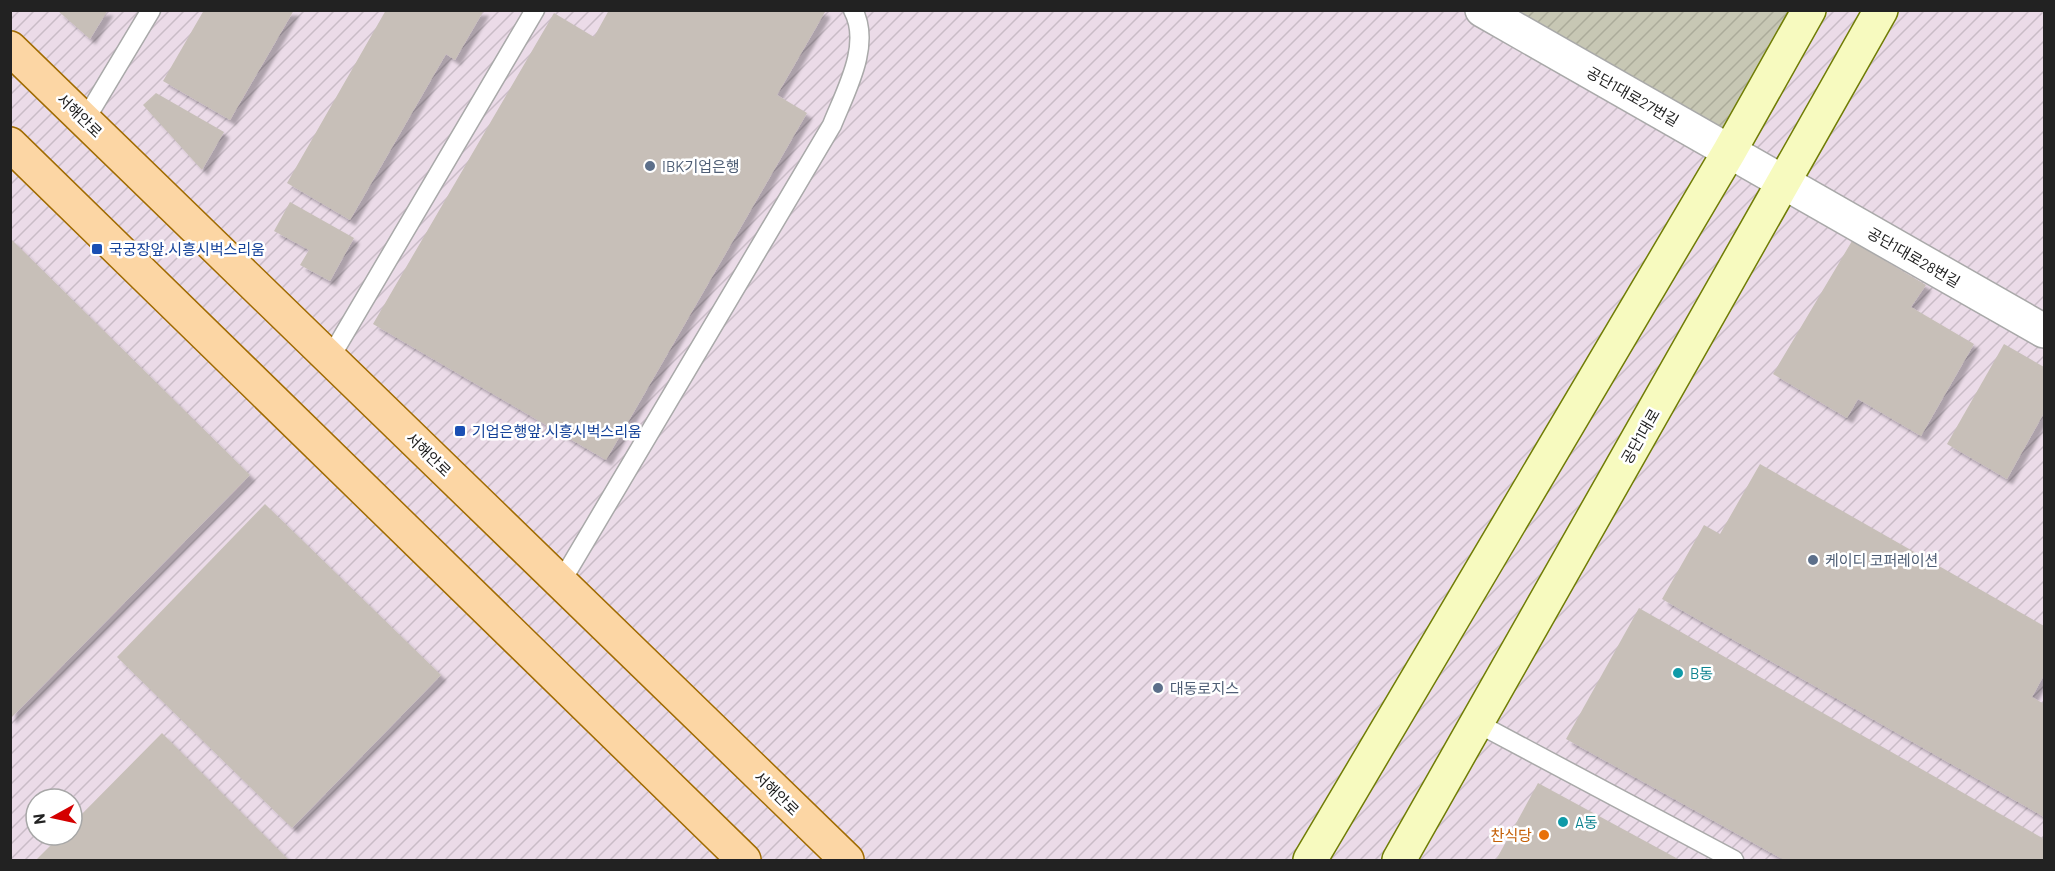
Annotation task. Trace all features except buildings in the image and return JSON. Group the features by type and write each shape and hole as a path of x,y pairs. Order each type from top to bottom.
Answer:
{"main road":[{"path":"1310,861 1729,152 1809,10"},
{"name":"공단1대로","path":"1399,861 1881,10"},
{"name":"서해안로","path":"10,48 847,861"},
{"path":"10,144 744,861"}],"street":[{"name":"공단1대로27번길","path":"1482,10 1784,182"},
{"name":"공단1대로28번길","path":"1784,182 2044,331"}],"lane":[{"path":"85,120 151,10"},
{"path":"330,358 535,10"},
{"path":"561,582 832,125 860,46 859,28 853,10"},
{"path":"1477,723 1734,861"}],"shaded area":[{"path":"10,11 2044,11 2044,860 11,860"},
{"path":"1482,11 1809,11 1729,152"}],"place":[{"name":"IBK기업은행","path":"650,166"},
{"name":"국궁장앞.시흥시벅스리움","path":"97,249"},
{"name":"기업은행앞.시흥시벅스리움","path":"460,431"},
{"name":"케이디 코퍼레이션","path":"1813,560"},
{"name":"B동","path":"1678,673"},
{"name":"대동로지스","path":"1158,688"},
{"name":"A동","path":"1563,822"},
{"name":"찬식당","path":"1544,835"}]}
